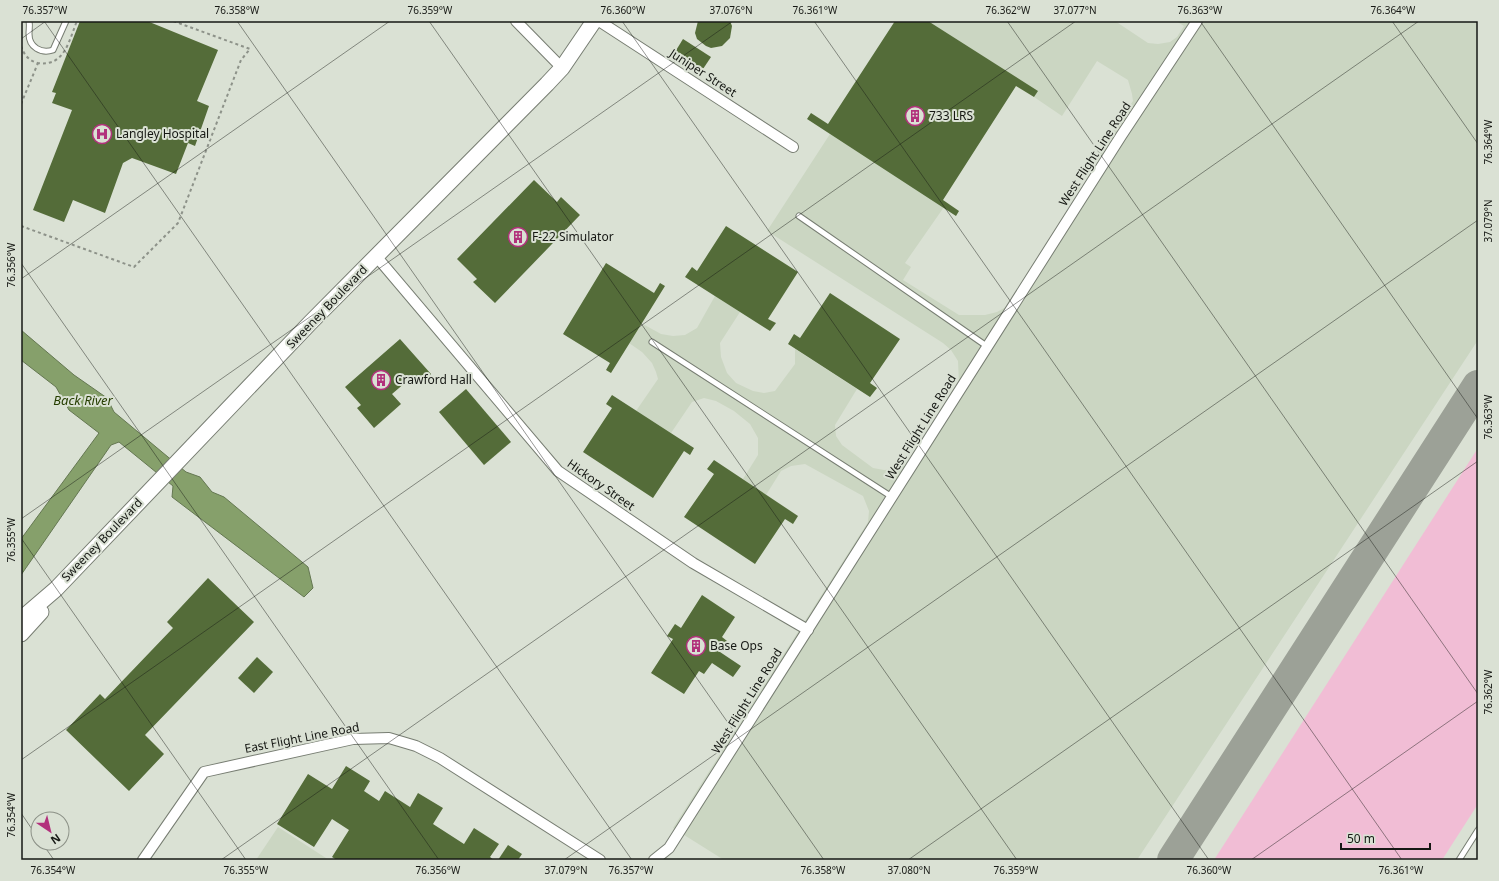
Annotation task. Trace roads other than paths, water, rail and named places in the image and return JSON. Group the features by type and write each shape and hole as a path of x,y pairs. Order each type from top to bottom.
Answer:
{"main road":[{"name":"Sweeney Boulevard","path":"21,619 56,590 178,460 376,256 562,68 594,21"},
{"name":"Sweeney Boulevard","path":"21,634 40,614 56,590"}],"street":[{"path":"516,21 562,68"},
{"name":"Juniper Street","path":"599,21 794,147"},
{"name":"West Flight Line Road","path":"654,860 669,848 988,346 1197,21"},
{"name":"Hickory Street","path":"376,256 558,471 693,564 808,630"},
{"name":"East Flight Line Road","path":"143,860 204,772 354,739 389,738 416,746 440,758 600,860"}],"lane":[{"path":"29,21 30,43 42,52 47,52 53,50 66,21"},
{"path":"799,216 988,346"},
{"path":"652,342 892,497"},
{"path":"1459,860 1478,830"}],"water":[{"name":"Back River","path":"21,330 74,375 107,398 114,412 186,472 200,477 212,492 224,497 308,567 313,588 304,597 172,497 173,486 119,442 111,445 21,575 21,539 99,433 69,410 56,387 21,360"}],"place":[{"name":"733 LRS","path":"915,116"},
{"name":"Langley Hospital","path":"102,134"},
{"name":"F-22 Simulator","path":"518,237"},
{"name":"Crawford Hall","path":"381,380"},
{"name":"Base Ops","path":"696,646"}]}
